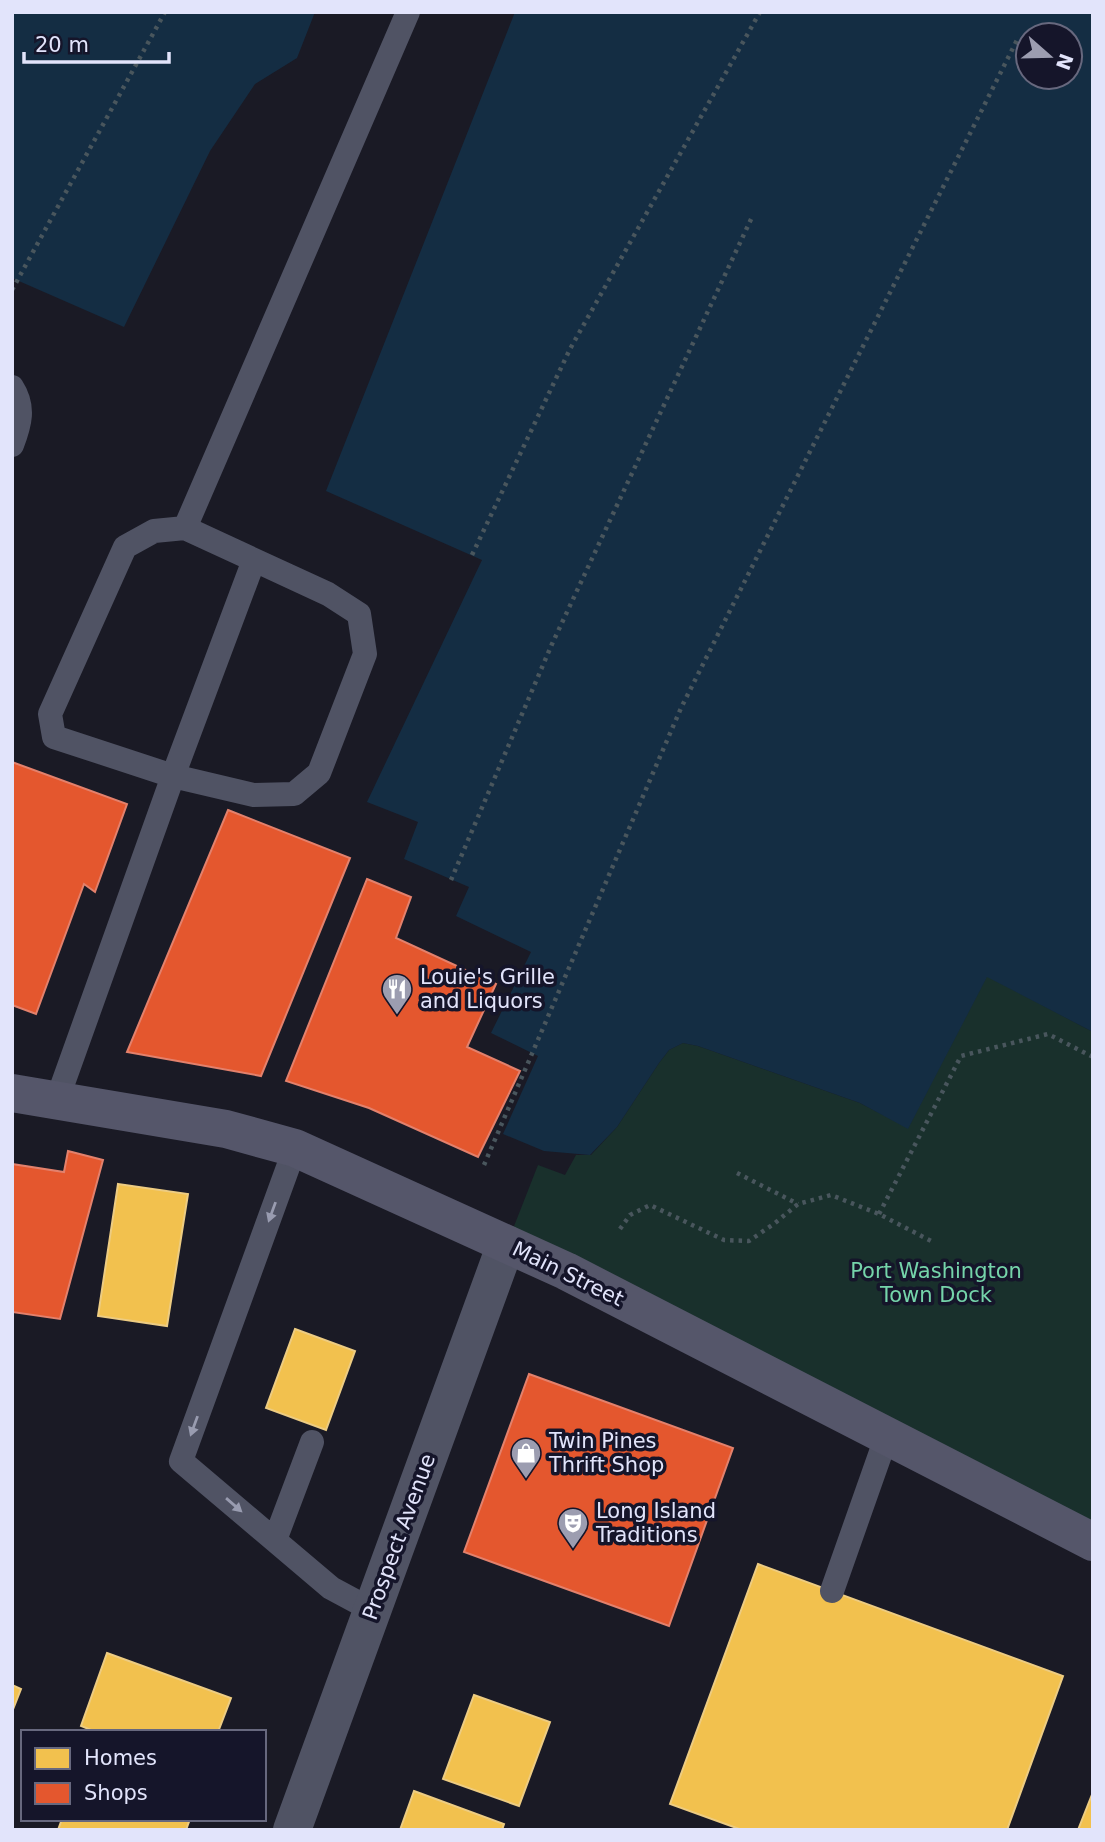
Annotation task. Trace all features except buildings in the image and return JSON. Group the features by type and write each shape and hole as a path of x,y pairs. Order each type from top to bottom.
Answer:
{"main road":[{"name":"Main Street","path":"12,1093 226,1129 295,1148 578,1277 1093,1542"}],"street":[{"name":"Prospect Avenue","path":"292,1830 506,1244"}],"lane":[{"path":"185,528 408,12"},
{"path":"12,387 18,395 21,408 12,445"},
{"path":"185,528 254,560 328,594 359,614 365,654 319,773 294,794 254,795 173,776 54,737 50,714 125,547 153,531 185,528"},
{"path":"57,1100 254,560"},
{"path":"295,1148 181,1461 331,1588 372,1611"},
{"path":"832,1591 887,1434"},
{"path":"275,1540 312,1442"}],"path":[{"path":"12,290 165,12"},
{"path":"472,555 570,349 760,12"},
{"path":"484,1165 681,708 1014,46"},
{"path":"452,880 552,644 753,215"},
{"path":"879,1214 961,1055 1048,1034 1093,1057"},
{"path":"737,1173 798,1203"},
{"path":"621,1229 630,1214 650,1205 724,1240 748,1241 798,1203 831,1195 879,1214 935,1243"}],"green space":[{"name":"Port Washington Town Dock","path":"987,976 1093,1032 1093,1542 507,1244 538,1165 565,1175 576,1155 591,1155 617,1127 669,1050 683,1043 860,1103 908,1128"}],"water":[{"path":"12,12 315,12 297,58 255,84 210,151 124,327 12,278"},
{"path":"515,12 1093,12 1093,1032 987,977 908,1129 860,1103 683,1043 669,1050 617,1127 590,1155 544,1151 503,1134 538,1056 491,1033 531,952 456,916 469,887 404,859 418,822 367,802 482,560 326,491"}],"place":[{"name":"Louie's Grille and Liquors","path":"397,1016"},
{"name":"Twin Pines Thrift Shop","path":"526,1480"},
{"name":"Long Island Traditions","path":"573,1550"}]}
